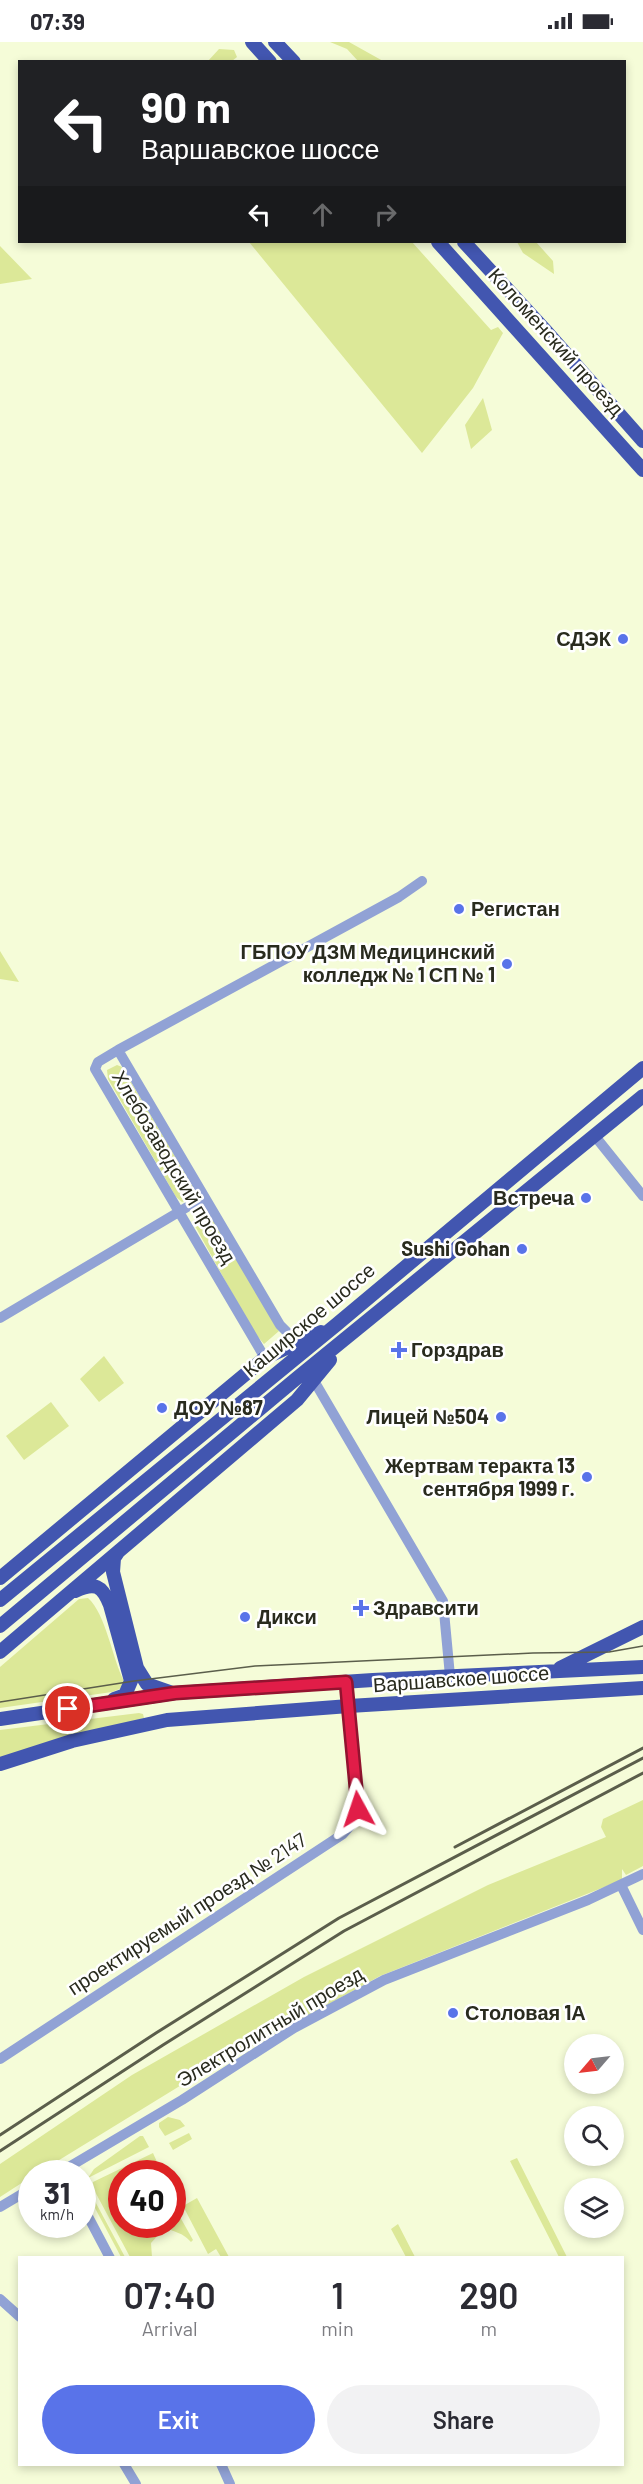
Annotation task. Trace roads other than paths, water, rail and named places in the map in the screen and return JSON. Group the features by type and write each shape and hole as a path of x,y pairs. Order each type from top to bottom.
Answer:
{"main road":[{"path":"252,42 268,60"},
{"path":"275,42 292,60"},
{"name":"Коломенский проезд","path":"439,243 643,470"},
{"name":"Коломенский проезд","path":"465,243 643,441"},
{"name":"Каширское шоссе","path":"0,1600 336,1325 643,1068"},
{"name":"Каширское шоссе","path":"0,1626 643,1096"},
{"path":"0,1578 264,1358 336,1325"},
{"path":"0,1652 297,1400 353,1334"},
{"path":"123,1546 114,1558 112,1572 138,1668 147,1684 159,1690 175,1693"},
{"path":"70,1593 88,1585 97,1586 105,1593 110,1605 130,1681 124,1695 109,1702"},
{"path":"556,1670 643,1627"},
{"name":"Варшавское шоссе","path":"0,1719 175,1693 556,1670 643,1667"},
{"name":"Варшавское шоссе","path":"0,1764 72,1741 167,1720 637,1688"}],"street":[{"path":"118,1050 399,897 422,881"},
{"name":"Хлебозаводский проезд","path":"264,1358 180,1212 97,1075 95,1068 98,1062 118,1050 280,1325 297,1342"},
{"path":"594,1135 643,1196"},
{"path":"0,1318 204,1197"},
{"path":"313,1379 443,1601 450,1676"},
{"name":"проектируемый проезд № 2147","path":"0,2059 343,1834 352,1824 358,1809 346,1682"},
{"name":"Электролитный проезд","path":"82,2160 182,2100 294,2028 384,1980 588,1900 643,1874"},
{"path":"621,1885 643,1930"},
{"path":"0,2207 18,2196"},
{"path":"96,2232 109,2256"},
{"path":"0,2299 18,2315"},
{"path":"125,2466 136,2484"},
{"path":"223,2466 230,2484"}],"tram line":[{"path":"0,1702 134,1681 255,1666 533,1653 609,1652 643,1646"}],"railway":[{"path":"455,1847 643,1748"},
{"path":"0,2135 156,2033 339,1918 643,1758"},
{"path":"0,2151 344,1931 643,1773"}],"place":[{"name":"СДЭК","path":"623,639"},
{"name":"Регистан","path":"459,909"},
{"name":"ГБПОУ ДЗМ Медицинский колледж № 1 СП № 1","path":"507,964"},
{"name":"Встреча","path":"586,1198"},
{"name":"Sushi Gohan","path":"522,1249"},
{"name":"Горздрав","path":"399,1350"},
{"name":"ДОУ №87","path":"162,1408"},
{"name":"Лицей №504","path":"501,1417"},
{"name":"Жертвам теракта 13 сентября 1999 г.","path":"587,1477"},
{"name":"Здравсити","path":"361,1608"},
{"name":"Дикси","path":"245,1617"},
{"name":"Столовая 1А","path":"453,2013"}]}
